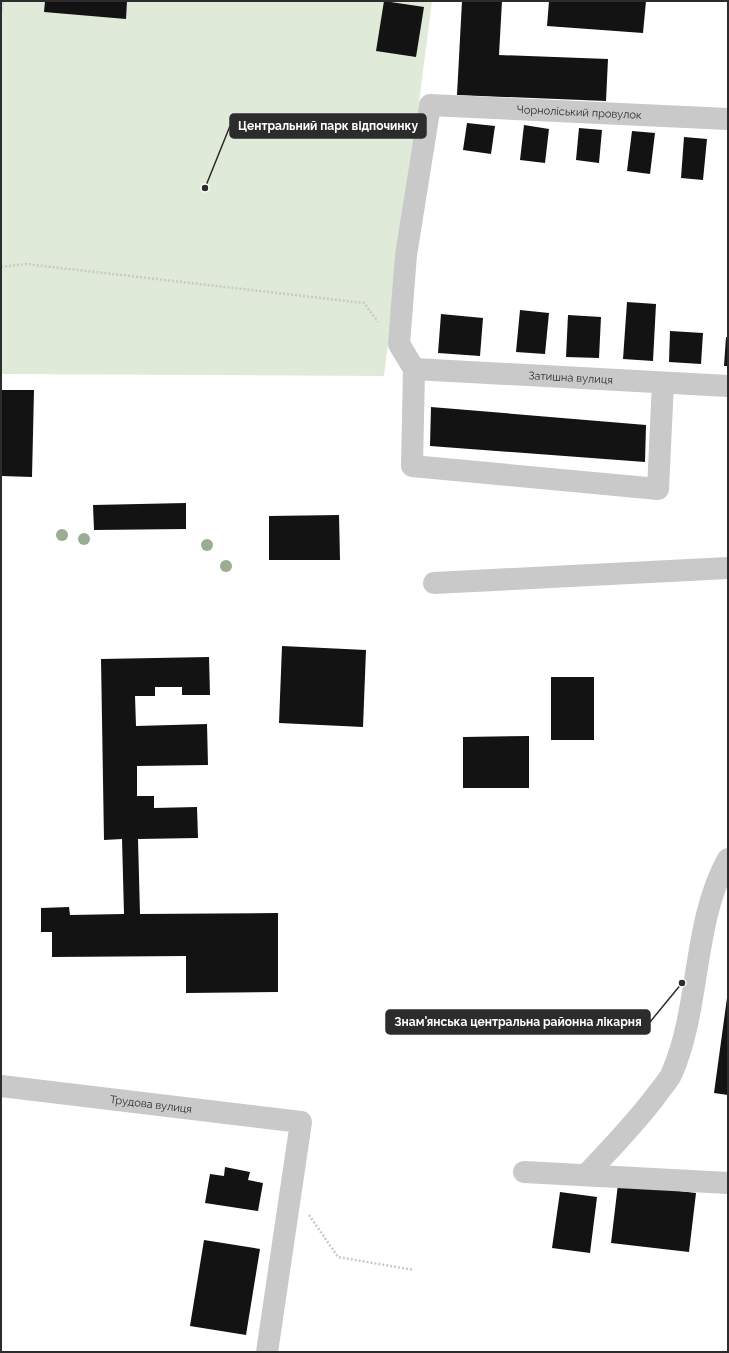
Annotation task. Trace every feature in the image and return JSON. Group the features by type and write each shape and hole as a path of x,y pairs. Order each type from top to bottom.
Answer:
{"street":[{"name":"Чорноліський провулок","path":"414,369 399,344 406,255 430,104 728,119"},
{"name":"Затишна вулиця","path":"414,369 728,386"},
{"path":"414,369 412,466 658,489 663,383"},
{"path":"434,583 728,568"},
{"path":"586,1175 645,1111 672,1074 685,1037 708,910 723,867 728,859"},
{"name":"Трудова вулиця","path":"1,1086 301,1122 291,1188"},
{"path":"524,1172 728,1182"},
{"path":"267,1352 291,1188"}],"path":[{"path":"1,13 3,1"},
{"path":"1,267 26,264 364,303 382,327"},
{"path":"291,1188 338,1257 414,1270"}],"green space":[{"path":"1,1 432,1 384,376 1,374"}],"building":[{"path":"45,1 127,1 126,19 44,12"},
{"path":"384,1 424,7 416,57 376,51"},
{"path":"462,1 502,1 499,55 608,59 606,101 457,95"},
{"path":"549,1 646,1 643,33 547,26"},
{"path":"467,123 495,126 491,154 463,150"},
{"path":"524,125 549,129 545,163 520,160"},
{"path":"579,128 602,130 599,163 576,160"},
{"path":"632,131 655,133 650,174 627,171"},
{"path":"684,137 707,139 703,180 681,178"},
{"path":"627,302 656,304 653,361 623,359"},
{"path":"520,310 549,313 545,354 516,352"},
{"path":"441,314 483,318 480,356 438,353"},
{"path":"568,315 601,317 599,358 566,357"},
{"path":"670,331 703,333 701,364 669,362"},
{"path":"726,337 728,337 728,366 724,366"},
{"path":"1,390 34,390 32,477 1,476"},
{"path":"431,407 646,425 645,462 430,446"},
{"path":"186,503 186,529 94,530 93,505"},
{"path":"339,515 340,560 269,560 269,516"},
{"path":"282,646 366,650 363,727 279,723"},
{"path":"209,657 210,695 182,695 182,687 155,687 155,696 135,696 136,726 207,724 208,765 137,766 137,796 154,796 154,808 197,807 198,838 138,839 140,914 278,913 278,992 186,993 186,956 52,957 52,932 41,932 41,908 69,907 70,915 124,914 122,839 104,840 101,659"},
{"path":"551,677 594,677 594,740 551,740"},
{"path":"529,736 529,788 463,788 463,737"},
{"path":"728,998 728,1095 714,1093"},
{"path":"225,1167 250,1172 248,1180 263,1183 258,1211 205,1203 210,1174 224,1176"},
{"path":"618,1184 696,1193 689,1252 611,1243"},
{"path":"560,1192 597,1197 590,1253 552,1248"},
{"path":"204,1240 260,1249 246,1335 190,1326"}],"place":[{"name":"Центральний парк відпочинку","path":"205,188"},
{"name":"Знам'янська центральна районна лікарня","path":"682,983"}]}
